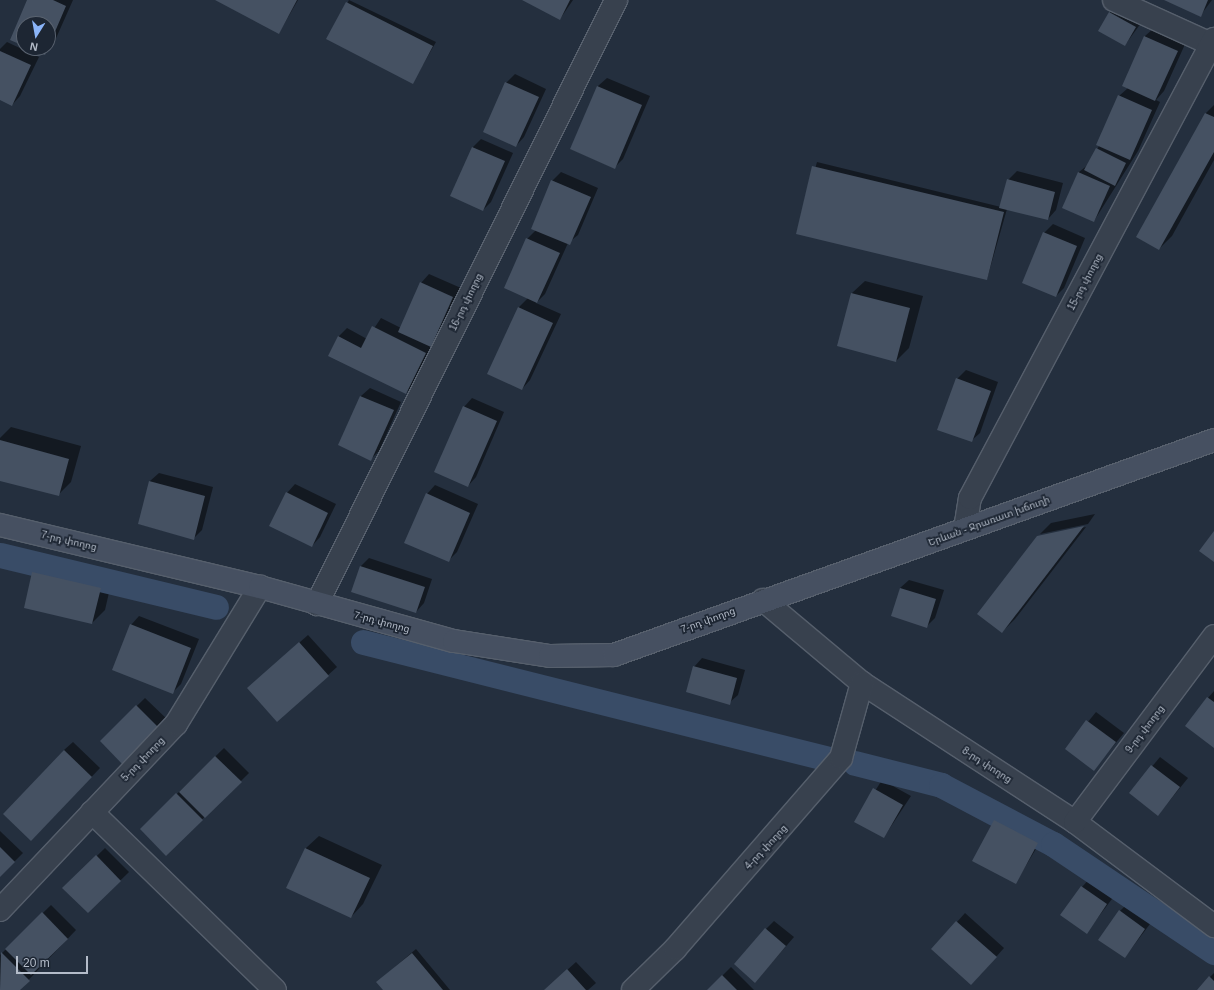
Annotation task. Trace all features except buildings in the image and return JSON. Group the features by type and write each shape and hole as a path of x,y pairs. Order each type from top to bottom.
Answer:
{"main road":[{"name":"Երևան - Ջրառատ խճուղի","path":"763,600 1214,440"},
{"name":"7-րդ փողոց","path":"0,525 260,587 454,641 550,656 614,655 763,600"}],"street":[{"name":"16-րդ փողոց","path":"317,604 616,0"},
{"path":"1114,0 1212,42"},
{"name":"15-րդ փողոց","path":"965,529 970,498 1212,42"},
{"name":"5-րդ փողոց","path":"0,910 176,724 260,587"},
{"name":"8-րդ փողոց","path":"763,600 862,683 1075,822 1214,926"},
{"name":"9-րդ փողոց","path":"1075,822 1214,636"},
{"name":"4-րդ փողոց","path":"633,990 675,949 841,758 862,683"},
{"path":"92,812 275,990"}],"waterway":[{"path":"0,555 216,607"},
{"path":"363,642 826,758"},
{"path":"855,763 941,785 1053,844 1214,952"}]}
